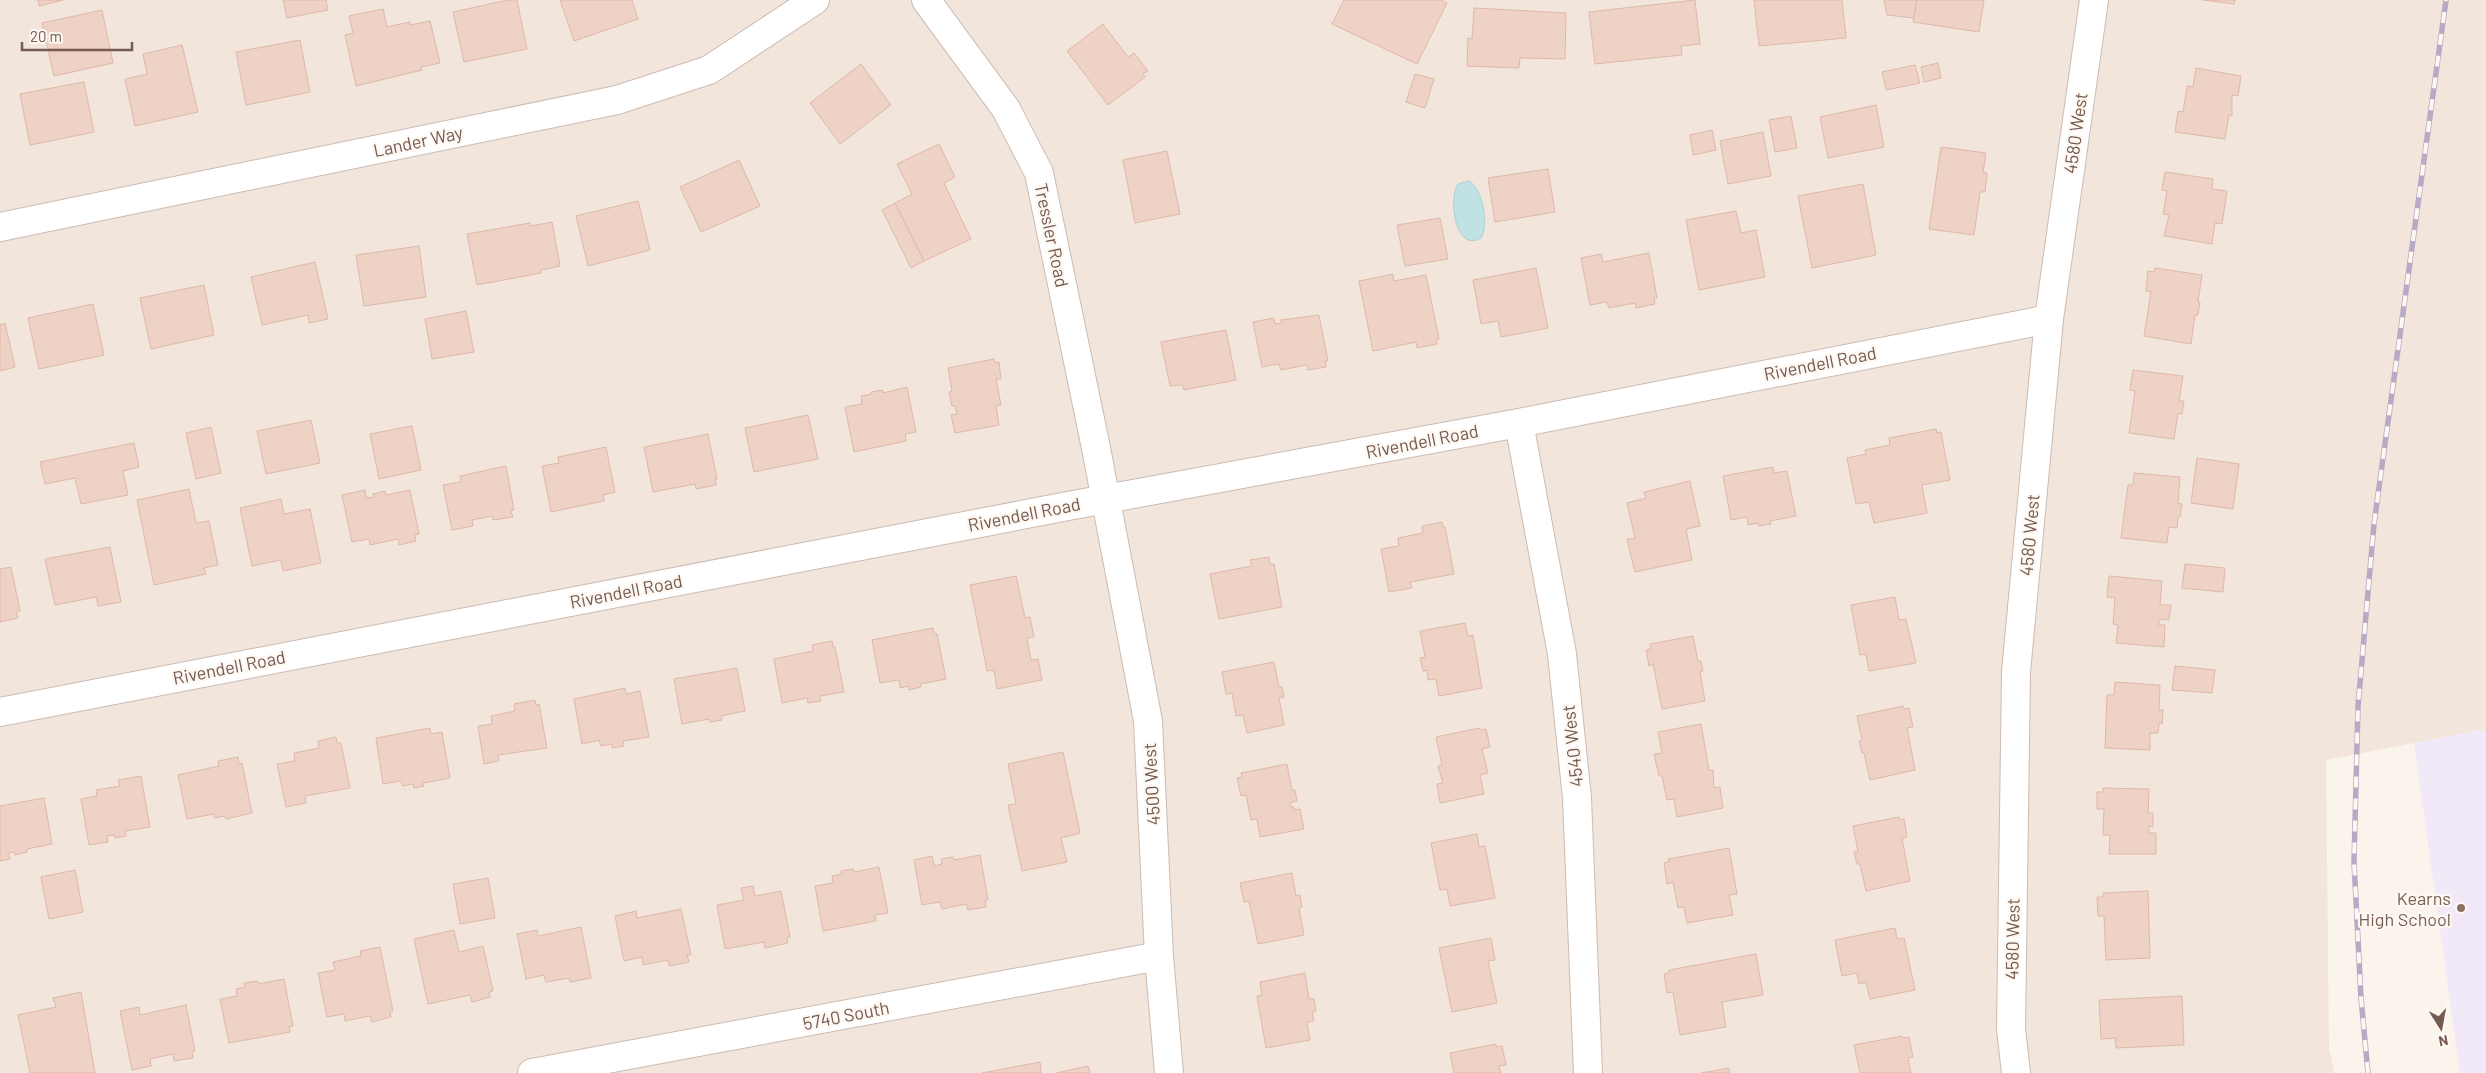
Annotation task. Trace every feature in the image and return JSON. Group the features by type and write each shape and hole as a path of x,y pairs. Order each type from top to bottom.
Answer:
{"street":[{"name":"Lander Way","path":"0,227 617,100 709,70 815,0"},
{"name":"Tressler Road","path":"926,0 1006,109 1039,173 1106,499"},
{"name":"4580 West","path":"2016,1073 2010,1029 2016,672 2049,319 2094,0"},
{"name":"Rivendell Road","path":"0,712 1106,499 1519,423 2049,319"},
{"name":"4540 West","path":"1519,423 1562,654 1577,798 1588,1073"},
{"name":"4500 West","path":"1106,499 1148,721 1159,956 1169,1073"},
{"name":"5740 South","path":"532,1073 1159,956"}],"shaded area":[{"path":"0,0 2486,0 2486,729 2326,760 2329,1048 2334,1073 0,1073"},
{"name":"Kearns High School","path":"2486,729 2486,1073 2460,1073 2414,743"}],"water":[{"path":"1469,181 1478,191 1484,216 1481,238 1472,241 1465,238 1460,231 1454,212 1455,191 1458,184"}],"building":[{"path":"38,0 63,0 39,6"},
{"path":"283,0 326,0 328,10 287,18"},
{"path":"508,0 517,0 527,49 464,62 453,12"},
{"path":"560,0 632,0 638,19 574,41"},
{"path":"1344,0 1441,0 1447,3 1417,64 1332,24"},
{"path":"1695,0 1700,44 1681,46 1682,55 1595,64 1589,12"},
{"path":"1754,0 1842,0 1846,38 1759,46"},
{"path":"1884,0 1917,0 1914,18 1887,15"},
{"path":"1917,0 1984,0 1979,32 1913,22"},
{"path":"2203,0 2235,0 2234,4"},
{"path":"1474,8 1566,13 1565,59 1520,58 1519,68 1467,66 1468,38 1472,39"},
{"path":"383,9 387,27 410,22 410,25 430,21 440,63 421,67 422,70 356,86 345,35 353,33 349,16"},
{"path":"102,10 113,63 54,76 42,23"},
{"path":"1103,24 1128,57 1134,53 1148,71 1143,74 1145,77 1108,105 1067,51"},
{"path":"300,40 310,92 246,105 236,52"},
{"path":"182,45 198,112 135,126 125,79 147,74 143,54"},
{"path":"1938,63 1941,78 1924,82 1921,67"},
{"path":"861,64 891,105 840,144 810,103"},
{"path":"1915,65 1920,83 1886,90 1882,72"},
{"path":"2196,68 2241,76 2238,96 2232,95 2232,116 2229,115 2225,139 2175,132 2178,111 2183,112 2187,86 2193,87"},
{"path":"1415,74 1434,79 1425,108 1406,102"},
{"path":"84,82 94,132 30,145 20,94"},
{"path":"1876,105 1884,147 1828,158 1820,117"},
{"path":"1791,116 1797,148 1775,152 1769,120"},
{"path":"1712,130 1716,150 1693,155 1690,135"},
{"path":"1763,132 1771,176 1728,184 1720,141"},
{"path":"939,144 955,177 944,183 971,239 924,261 895,203 912,194 897,164"},
{"path":"1941,147 1986,153 1983,172 1987,173 1985,192 1980,192 1974,235 1929,229"},
{"path":"1167,151 1180,214 1135,223 1123,160"},
{"path":"739,160 760,206 701,232 680,187"},
{"path":"1548,169 1555,212 1495,222 1488,178"},
{"path":"2165,172 2213,179 2212,189 2227,191 2222,224 2215,223 2212,244 2164,236 2169,215 2163,214 2167,191 2162,190"},
{"path":"1863,184 1876,255 1812,268 1798,196"},
{"path":"638,201 650,250 588,266 576,216"},
{"path":"895,203 924,261 911,268 882,210"},
{"path":"1736,211 1741,233 1756,230 1765,277 1699,290 1686,220"},
{"path":"1440,218 1448,259 1405,266 1397,225"},
{"path":"552,222 560,266 541,270 541,273 477,285 467,234 530,223 531,226"},
{"path":"419,246 426,297 364,306 356,255"},
{"path":"1649,253 1657,298 1654,298 1655,304 1636,308 1635,303 1609,308 1607,302 1590,305 1581,258 1601,254 1603,262"},
{"path":"315,262 328,319 309,323 308,315 262,325 251,277"},
{"path":"1536,268 1548,328 1501,337 1498,321 1481,324 1473,280"},
{"path":"2155,268 2202,275 2198,315 2195,315 2191,344 2144,336 2151,292 2146,291 2148,271 2154,272"},
{"path":"1393,274 1394,281 1426,275 1439,339 1436,340 1437,344 1417,348 1416,342 1373,351 1359,281"},
{"path":"204,285 214,335 151,349 140,298"},
{"path":"93,304 104,355 39,369 28,318"},
{"path":"466,311 474,352 432,359 425,319"},
{"path":"1319,315 1328,361 1325,361 1326,367 1308,370 1307,365 1281,370 1279,364 1262,367 1253,322 1274,318 1275,324 1282,323 1281,320"},
{"path":"5,323 15,367 0,371 0,325"},
{"path":"1226,330 1236,380 1184,390 1182,385 1170,386 1161,342"},
{"path":"994,359 995,363 999,362 1001,379 996,379 1001,405 996,406 999,425 955,433 951,415 957,414 955,406 952,406 949,392 952,391 948,368"},
{"path":"2133,370 2183,376 2179,401 2184,401 2182,414 2178,413 2174,439 2129,433 2135,391 2130,390"},
{"path":"907,387 916,432 905,434 906,441 854,452 845,407 862,404 861,396 871,394 871,392 883,390 883,393"},
{"path":"808,415 818,459 754,472 745,428"},
{"path":"311,420 320,463 266,474 257,431"},
{"path":"412,426 421,470 379,479 370,434"},
{"path":"211,427 221,473 196,479 186,433"},
{"path":"1936,429 1937,433 1941,432 1950,480 1922,485 1927,513 1874,523 1869,502 1856,504 1847,458 1866,454 1865,450 1890,445 1889,438"},
{"path":"708,434 717,479 715,479 716,485 696,489 695,484 653,492 644,447"},
{"path":"134,443 139,467 123,471 128,495 81,504 75,478 45,484 40,462"},
{"path":"606,447 615,492 603,495 604,501 551,512 542,466 559,463 558,457"},
{"path":"2197,458 2239,464 2233,509 2191,503"},
{"path":"506,466 514,510 511,511 513,517 493,520 492,516 472,520 473,526 452,530 443,485 461,482 460,476"},
{"path":"1773,467 1774,473 1787,471 1796,516 1770,521 1771,524 1759,526 1758,523 1748,525 1747,517 1731,520 1723,476"},
{"path":"2134,473 2180,477 2178,503 2182,504 2180,517 2178,517 2177,528 2169,527 2167,543 2121,538 2128,485 2133,485"},
{"path":"1690,481 1700,526 1686,529 1692,560 1635,572 1627,539 1635,538 1627,503 1646,498 1644,492"},
{"path":"189,489 196,523 209,521 218,565 204,568 206,574 154,585 137,500"},
{"path":"365,490 366,498 374,497 373,494 385,491 386,495 410,490 419,534 415,535 416,541 399,545 398,539 370,545 369,539 352,542 342,495"},
{"path":"281,499 284,514 310,509 321,563 283,571 281,560 252,566 240,508"},
{"path":"1442,522 1443,527 1445,527 1454,574 1410,582 1412,588 1389,592 1381,549 1399,546 1398,538 1423,533 1422,526"},
{"path":"110,547 121,602 98,606 96,597 55,605 45,559"},
{"path":"1269,557 1270,564 1274,564 1282,607 1219,619 1210,574 1252,566 1250,560"},
{"path":"2185,564 2225,568 2223,592 2182,588"},
{"path":"11,567 20,611 16,612 18,618 0,622 0,569"},
{"path":"1016,576 1025,618 1030,617 1034,637 1027,638 1031,660 1038,659 1042,680 997,689 994,670 987,671 970,585"},
{"path":"2109,576 2162,581 2160,605 2171,605 2169,620 2159,619 2159,625 2165,625 2164,647 2116,643 2118,625 2113,624 2115,598 2107,597"},
{"path":"1895,597 1899,620 1906,619 1916,663 1869,671 1866,654 1860,655 1851,605"},
{"path":"1465,623 1468,636 1473,635 1482,688 1439,696 1436,679 1428,680 1427,670 1423,671 1420,658 1425,657 1420,631"},
{"path":"933,628 934,634 937,634 946,679 921,684 921,687 909,690 908,686 900,688 899,680 880,683 872,640"},
{"path":"1693,636 1698,661 1701,661 1703,671 1700,672 1705,701 1662,709 1653,664 1649,666 1646,650 1651,649 1650,644"},
{"path":"832,641 833,647 835,647 844,692 820,696 821,701 808,703 807,698 782,703 774,659 813,651 812,645"},
{"path":"1274,662 1279,687 1282,687 1284,697 1279,698 1284,725 1247,733 1243,715 1236,716 1232,693 1226,694 1222,672"},
{"path":"2175,666 2215,670 2212,693 2172,690"},
{"path":"737,668 745,711 721,716 722,720 710,722 709,719 682,724 674,679"},
{"path":"2115,682 2160,685 2159,710 2163,710 2162,724 2159,723 2158,733 2150,733 2150,750 2105,748 2107,695 2114,695"},
{"path":"625,688 626,694 640,691 649,737 623,741 624,746 612,748 612,744 601,746 599,740 582,744 574,699"},
{"path":"535,700 536,705 539,704 547,748 498,755 499,761 484,764 478,726 492,724 491,716 515,711 514,704"},
{"path":"1903,706 1904,709 1909,708 1913,727 1907,728 1915,770 1870,780 1864,753 1862,753 1859,741 1862,740 1857,716"},
{"path":"1701,724 1709,770 1713,770 1714,788 1720,787 1723,808 1677,817 1674,799 1667,800 1662,776 1659,776 1654,754 1662,753 1658,732"},
{"path":"430,728 431,734 442,732 450,778 423,783 424,786 414,788 413,784 403,786 401,781 383,784 376,738"},
{"path":"1479,728 1480,730 1486,729 1490,747 1482,749 1488,773 1480,775 1484,794 1440,803 1437,784 1443,783 1438,766 1442,765 1436,737"},
{"path":"336,737 337,743 341,743 350,788 305,796 306,803 286,807 277,764 295,761 294,753 319,748 318,741"},
{"path":"1063,752 1080,833 1061,838 1067,862 1022,871 1008,805 1016,804 1008,764"},
{"path":"238,757 239,764 242,763 252,813 226,819 225,816 214,818 214,814 187,819 178,775 219,766 218,761"},
{"path":"1287,764 1292,790 1295,790 1297,801 1290,803 1291,807 1293,806 1294,810 1300,809 1304,829 1260,837 1257,819 1251,820 1246,795 1241,796 1237,778 1242,777 1241,773"},
{"path":"141,776 150,827 125,831 126,836 115,838 114,835 107,836 108,842 89,845 81,799 97,796 96,790 120,786 118,780"},
{"path":"2103,788 2149,789 2148,813 2153,813 2153,827 2149,826 2149,833 2156,833 2156,854 2109,854 2110,835 2103,835 2104,809 2097,809 2097,792 2103,792"},
{"path":"44,798 52,844 27,849 27,852 15,855 14,852 8,853 10,859 0,861 0,806"},
{"path":"1899,817 1899,820 1904,819 1907,837 1902,838 1910,881 1866,891 1860,864 1857,864 1854,852 1858,851 1853,826"},
{"path":"1477,834 1479,847 1485,846 1495,898 1450,906 1447,889 1440,890 1431,843"},
{"path":"1729,848 1737,894 1729,895 1733,915 1687,923 1684,907 1678,908 1673,882 1667,884 1664,863 1669,862 1668,859"},
{"path":"980,855 988,900 985,900 986,907 968,910 966,904 942,909 940,902 922,905 914,860 932,856 934,866 942,864 941,859 953,857 954,860"},
{"path":"879,867 888,913 875,915 876,921 823,931 815,886 833,883 832,876 842,874 841,871 853,869 854,872"},
{"path":"75,870 83,912 49,919 41,877"},
{"path":"1292,873 1296,896 1300,895 1302,907 1299,908 1304,935 1258,944 1249,901 1244,902 1240,883"},
{"path":"488,878 495,918 460,924 453,884"},
{"path":"753,886 755,896 781,891 790,937 787,937 788,943 765,948 764,942 725,949 717,905 744,900 741,888"},
{"path":"2148,891 2150,958 2106,960 2104,916 2098,916 2097,897 2103,897 2103,893"},
{"path":"681,909 691,955 687,955 689,962 669,966 668,960 643,965 642,957 624,961 615,916 636,911 637,918"},
{"path":"581,927 591,978 570,982 569,978 546,982 544,975 526,979 517,934 537,930 538,936"},
{"path":"1895,928 1897,939 1904,938 1915,990 1870,999 1866,982 1859,984 1857,973 1842,976 1835,940"},
{"path":"454,930 459,952 483,946 493,991 489,992 490,997 472,1002 470,995 428,1004 414,939"},
{"path":"1491,938 1495,960 1488,961 1497,1003 1452,1012 1439,948"},
{"path":"380,947 393,1011 390,1012 391,1017 372,1022 370,1016 345,1021 344,1014 327,1017 318,973 335,970 333,962 361,956 360,951"},
{"path":"1756,954 1763,995 1722,1002 1726,1027 1680,1035 1673,992 1667,993 1664,974 1669,973 1669,970"},
{"path":"1305,973 1309,999 1314,999 1316,1011 1312,1012 1314,1021 1307,1022 1310,1040 1266,1048 1257,996 1262,995 1260,982"},
{"path":"284,979 293,1026 289,1027 290,1032 229,1043 220,999 237,996 236,989 245,987 244,983 258,981 258,984"},
{"path":"81,992 95,1073 30,1073 18,1015 56,1007 53,998"},
{"path":"2182,996 2184,1045 2116,1048 2115,1038 2101,1039 2099,1000"},
{"path":"186,1005 195,1051 192,1051 193,1058 174,1061 173,1054 150,1059 151,1066 132,1070 120,1011 139,1007 140,1015"},
{"path":"1902,1036 1903,1038 1909,1037 1913,1057 1908,1058 1911,1073 1860,1073 1854,1045"},
{"path":"1496,1044 1496,1047 1502,1046 1506,1065 1499,1066 1501,1073 1454,1073 1450,1053"},
{"path":"1040,1062 1041,1073 982,1073"},
{"path":"1088,1066 1090,1073 1056,1073"},
{"path":"1729,1068 1730,1073 1701,1073"}],"railway":[{"path":"2368,1073 2361,998 2354,862 2358,706 2374,524 2446,0"}],"place":[{"name":"Kearns High School","path":"2461,908"}]}
